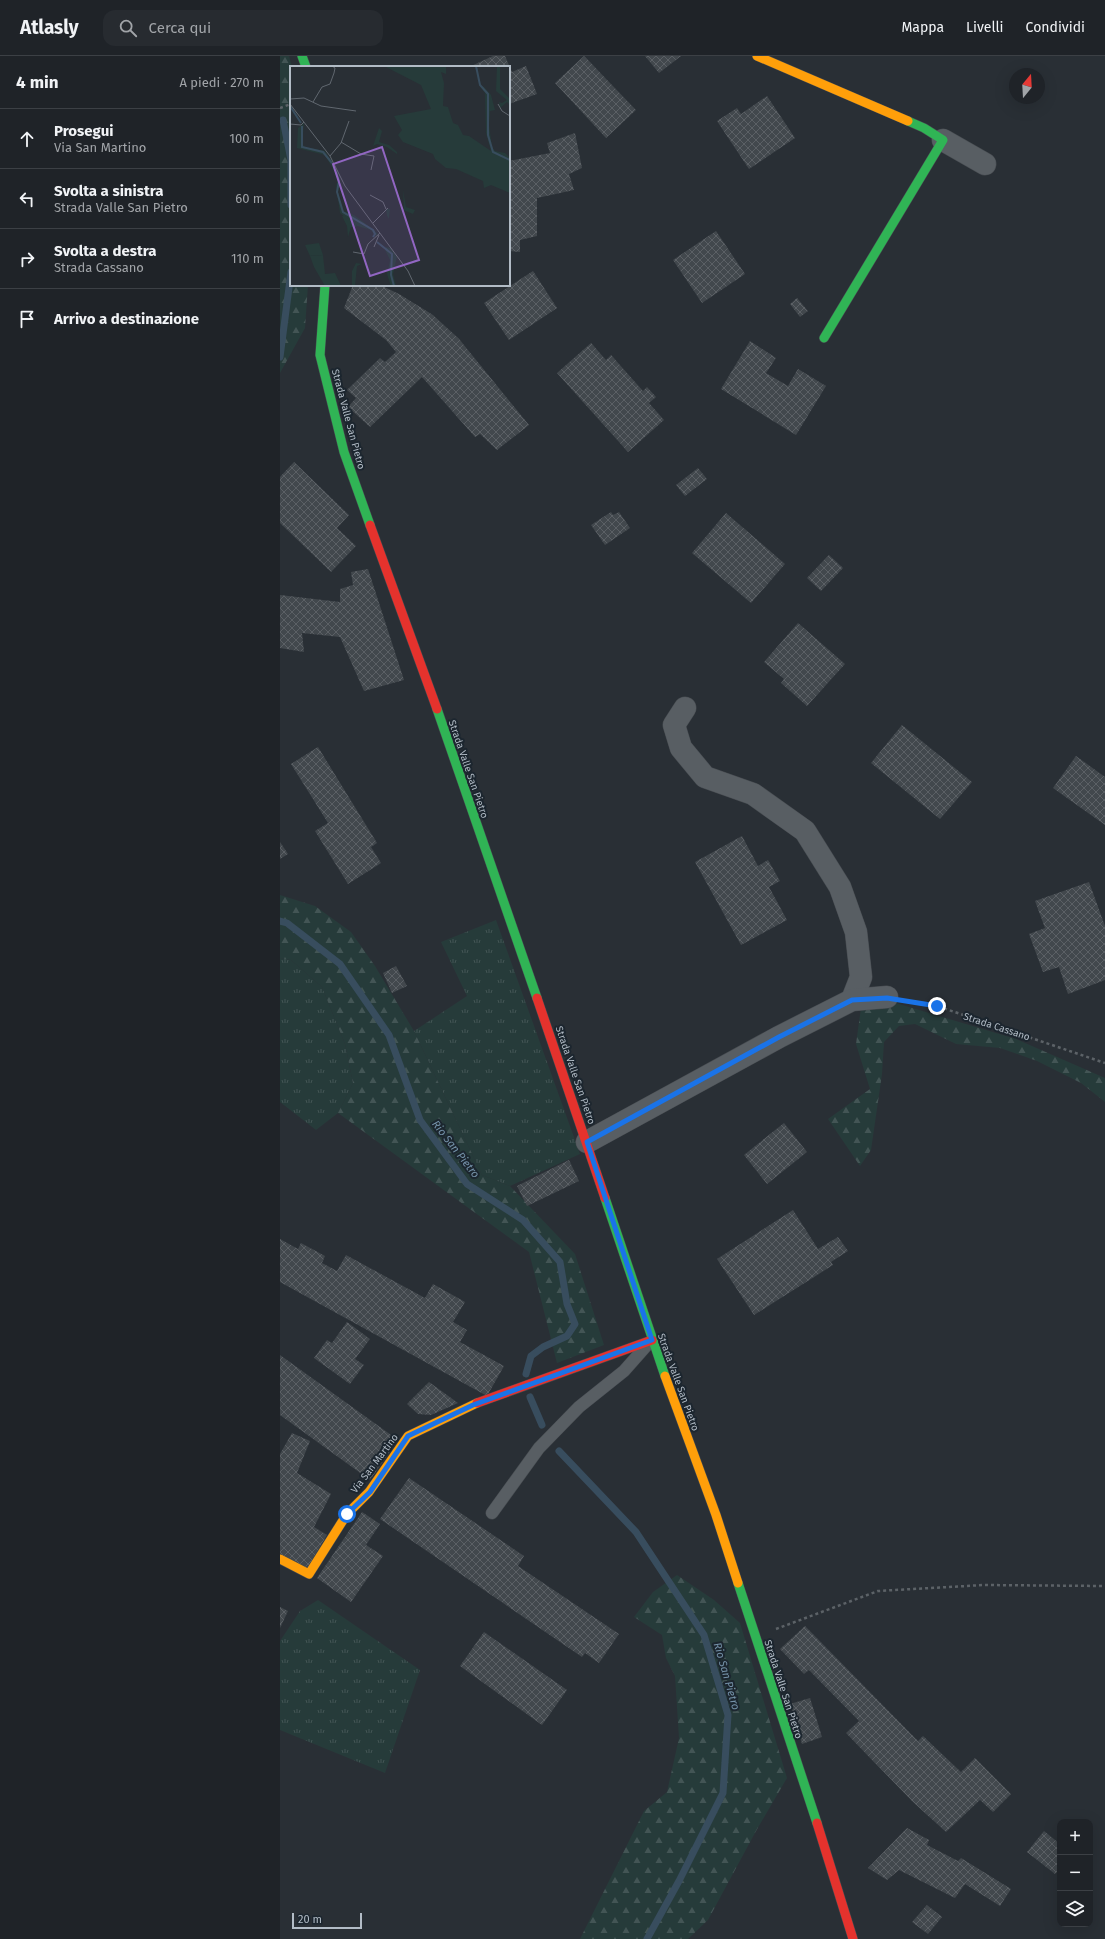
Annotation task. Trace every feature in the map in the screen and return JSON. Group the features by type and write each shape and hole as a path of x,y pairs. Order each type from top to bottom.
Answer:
{"street":[{"path":"302,56 306,66"},
{"path":"757,56 762,60 924,128 985,164"},
{"path":"824,338 943,140"},
{"name":"Strada Valle San Pietro","path":"325,286 320,355 344,452 443,726 587,1142 652,1340 716,1515 818,1826 853,1939"},
{"path":"685,708 674,725 681,748 705,777 753,794 805,831 840,887 856,932 861,977 852,1000"},
{"path":"587,1142 779,1037 852,1000 887,998"},
{"name":"Via San Martino","path":"280,1559 309,1574 347,1514 370,1492 408,1436 473,1405 652,1340"}],"lane":[{"path":"492,1513 539,1448 579,1407 624,1371 652,1340"}],"path":[{"path":"280,108 290,104"},
{"name":"Strada Cassano","path":"887,998 937,1006 1105,1063"},
{"path":"755,1637 878,1591 984,1585 1105,1586"}],"green space":[{"path":"280,56 289,56 292,66 290,66 290,286 308,286 305,328 280,373"},
{"path":"280,895 315,906 351,932 375,966 414,1031 482,1175 510,1186 575,1254 604,1345 557,1363 529,1252 338,1113 353,1083 345,1044 322,987 291,960 280,958"},
{"path":"496,920 580,1154 510,1186 482,1175 414,1031 467,996 441,942"},
{"path":"280,958 291,960 322,987 345,1044 353,1083 338,1113 316,1130 280,1102"},
{"path":"889,1001 1016,1039 1105,1078 1105,1102 1081,1083 1037,1061 1000,1048 956,1044 915,1024 899,1026 884,1042 882,1074 871,1150 860,1166 828,1119 870,1089 856,1044 861,1008"},
{"path":"677,1575 714,1600 740,1623 787,1778 756,1831 708,1920 688,1939 580,1939 644,1811 667,1792 679,1738 675,1676 666,1658 662,1635 634,1617 653,1592"},
{"path":"318,1600 420,1670 385,1773 280,1730 280,1641 300,1611"}],"building":[{"path":"493,56 505,56 509,66 471,66"},
{"path":"584,56 636,110 606,138 555,83"},
{"path":"645,56 681,56 659,73"},
{"path":"526,66 537,94 510,104 510,67 512,72"},
{"path":"767,96 795,138 749,169 717,121 737,108 741,114"},
{"path":"575,133 582,168 569,174 574,190 537,198 537,236 520,240 520,252 510,251 510,161 550,153 547,143"},
{"path":"716,231 745,274 702,303 673,260"},
{"path":"533,271 557,308 509,340 484,303"},
{"path":"353,286 382,286 399,294 433,315 459,339 529,425 497,450 480,434 475,437 422,377 370,427 348,407 356,398 347,390 380,358 385,362 396,352 386,340 344,308"},
{"path":"797,298 808,311 800,317 790,304"},
{"path":"750,341 776,358 766,373 788,386 798,369 826,386 796,435 721,389"},
{"path":"591,343 606,360 611,355 643,391 647,387 656,397 649,403 664,420 628,452 557,373"},
{"path":"294,462 349,515 337,528 356,546 331,572 280,523 280,477"},
{"path":"698,468 707,479 685,496 676,485"},
{"path":"611,512 613,515 619,512 630,528 605,545 591,525"},
{"path":"726,513 785,564 751,603 692,553"},
{"path":"829,555 843,568 821,591 807,578"},
{"path":"368,569 404,680 364,691 340,637 302,633 304,652 280,648 280,595 340,602 340,589 353,585 351,572"},
{"path":"798,623 845,664 807,706 781,683 784,679 764,662"},
{"path":"902,725 972,782 940,819 871,763"},
{"path":"318,747 377,843 371,847 381,863 348,884 315,831 328,823 291,764"},
{"path":"1076,756 1105,777 1105,825 1053,788"},
{"path":"742,836 758,866 768,860 780,881 769,887 787,920 741,945 695,862"},
{"path":"280,842 288,854 280,859"},
{"path":"1089,882 1105,926 1105,980 1068,994 1059,967 1043,972 1029,934 1045,928 1035,901"},
{"path":"396,966 407,986 392,993 383,973"},
{"path":"784,1123 807,1152 767,1184 744,1155"},
{"path":"569,1160 579,1181 527,1206 517,1186"},
{"path":"793,1210 818,1249 838,1237 848,1251 831,1262 833,1265 754,1315 717,1259"},
{"path":"280,1239 298,1249 301,1243 325,1256 322,1263 337,1271 346,1255 425,1298 433,1284 465,1302 453,1322 467,1330 460,1342 504,1366 487,1396 280,1282"},
{"path":"347,1322 370,1339 355,1359 364,1365 350,1384 314,1358 327,1340 332,1343"},
{"path":"280,1355 398,1440 370,1480 280,1415"},
{"path":"429,1382 458,1403 431,1415 418,1414 407,1404"},
{"path":"292,1433 310,1441 297,1473 331,1494 314,1527 327,1535 307,1569 280,1554 280,1454"},
{"path":"409,1478 524,1556 518,1566 619,1634 599,1663 585,1653 582,1657 380,1519"},
{"path":"362,1512 380,1524 366,1545 383,1556 351,1602 317,1578"},
{"path":"280,1607 288,1611 280,1628"},
{"path":"805,1626 918,1741 923,1736 961,1772 975,1758 1011,1794 993,1812 980,1800 946,1832 913,1802 846,1733 859,1721 809,1670 804,1674 780,1649"},
{"path":"484,1632 567,1690 542,1725 460,1666"},
{"path":"810,1698 822,1737 802,1744 790,1704"},
{"path":"907,1828 929,1840 927,1845 958,1861 961,1858 1011,1889 1000,1906 965,1884 955,1898 899,1870 887,1880 868,1868"},
{"path":"1044,1831 1057,1842 1057,1872 1055,1874 1027,1852"},
{"path":"927,1905 942,1917 928,1934 912,1922"}],"waterway":[{"name":"Rio San Pietro","path":"283,120 290,155"},
{"name":"Rio San Pietro","path":"280,357 290,280"},
{"name":"Rio San Pietro","path":"280,921 287,923 340,964 389,1035 420,1120 467,1184 523,1220 560,1262 567,1304 575,1324 567,1336 543,1347 531,1356 526,1374"},
{"name":"Rio San Pietro","path":"530,1397 542,1425"},
{"name":"Rio San Pietro","path":"559,1451 636,1532 704,1635 728,1715 723,1793 679,1881 647,1939"}],"traffic: fast":[{"path":"302,56 306,66"},
{"path":"824,338 943,140 924,128 908,121"},
{"path":"325,286 320,355 344,452 370,525"},
{"path":"437,709 537,998"},
{"path":"605,1198 665,1376"},
{"path":"738,1583 817,1823"}],"traffic: slow":[{"path":"757,56 908,121"},
{"path":"665,1376 716,1515 738,1583"},
{"path":"280,1559 309,1574 347,1514 369,1492 408,1436 477,1403"}],"traffic: jam":[{"path":"370,525 437,709"},
{"path":"537,998 605,1198"},
{"path":"477,1403 652,1340"},
{"path":"817,1823 853,1939"}],"route":[{"path":"347,1514 370,1492 408,1436 473,1405 652,1340 587,1142 779,1037 852,1000 887,998 937,1006"}]}
